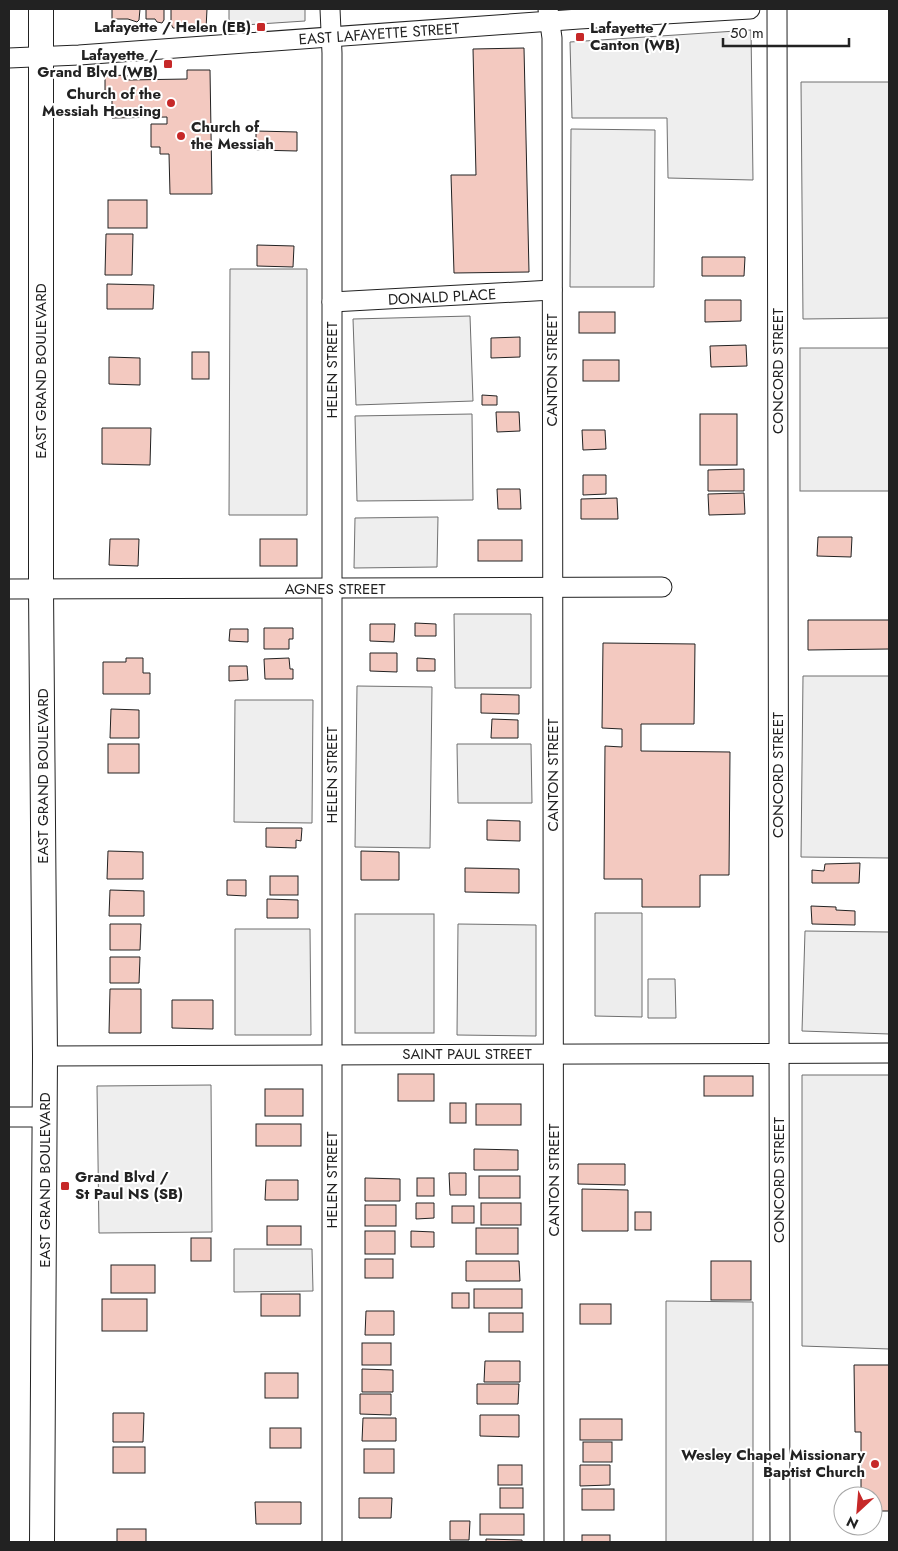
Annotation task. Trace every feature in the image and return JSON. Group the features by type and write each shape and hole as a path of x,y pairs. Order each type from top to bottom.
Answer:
{"main road":[{"name":"EAST GRAND BOULEVARD","path":"41,9 41,589 45,1056 42,1542"}],"street":[{"name":"HELEN STREET","path":"330,9 332,302 332,1542"},
{"name":"EAST LAFAYETTE STREET","path":"9,58 41,58 330,38 548,15 750,9"},
{"name":"CONCORD STREET","path":"777,9 780,1542"},
{"name":"CANTON STREET","path":"548,15 552,38 554,1542"},
{"name":"DONALD PLACE","path":"332,302 552,290"},
{"name":"AGNES STREET","path":"9,589 662,587"},
{"name":"SAINT PAUL STREET","path":"45,1056 889,1053"},
{"path":"9,1117 45,1117"}],"shaded area":[{"path":"229,9 305,9 305,21 229,26"},
{"path":"751,30 753,180 668,178 667,118 572,118 570,42"},
{"path":"801,82 889,82 889,318 803,319"},
{"path":"571,129 655,130 654,287 570,287"},
{"path":"230,269 307,269 307,515 229,515"},
{"path":"470,316 473,401 356,405 353,319"},
{"path":"800,348 889,348 889,491 800,491"},
{"path":"472,414 473,500 357,501 355,416"},
{"path":"438,517 437,567 354,568 355,518"},
{"path":"454,614 531,614 531,688 455,688"},
{"path":"803,676 889,676 889,858 801,857"},
{"path":"357,686 432,687 430,848 355,847"},
{"path":"235,700 313,700 312,823 234,822"},
{"path":"457,744 531,744 532,803 458,803"},
{"path":"595,913 642,913 642,1017 595,1016"},
{"path":"355,914 434,914 434,1033 355,1033"},
{"path":"458,924 536,925 536,1036 457,1035"},
{"path":"235,929 310,929 311,1035 235,1035"},
{"path":"805,931 889,932 889,1034 802,1031"},
{"path":"648,979 675,979 676,1018 648,1018"},
{"path":"802,1075 889,1075 889,1349 802,1346"},
{"path":"211,1085 212,1232 99,1233 97,1086"},
{"path":"234,1249 312,1249 313,1291 234,1292"},
{"path":"666,1301 753,1302 753,1542 666,1542"}],"building":[{"path":"112,9 140,9 139,20 137,22 128,19 112,19"},
{"path":"146,9 164,9 164,20 162,23 157,22 155,19 146,19"},
{"path":"171,9 207,9 206,29 173,28 171,24"},
{"path":"524,48 529,272 454,273 451,175 476,175 473,49"},
{"name":"Church of the Messiah","path":"187,70 210,70 212,194 170,194 169,154 160,154 160,147 151,147 151,124 167,124 167,117 112,118 112,95 105,95 105,76 127,75 127,80 187,79"},
{"path":"256,131 297,132 297,151 256,150"},
{"path":"108,200 147,200 147,228 108,228"},
{"path":"106,234 133,234 132,275 105,275"},
{"path":"257,245 294,246 293,267 257,266"},
{"path":"702,257 745,257 744,276 702,276"},
{"path":"107,284 154,285 153,309 107,309"},
{"path":"705,300 741,300 741,321 705,322"},
{"path":"579,312 615,312 615,333 579,333"},
{"path":"520,337 520,357 491,358 491,338"},
{"path":"746,345 747,366 711,367 710,346"},
{"path":"192,352 209,352 209,379 192,379"},
{"path":"109,357 140,358 140,385 109,384"},
{"path":"583,360 619,360 619,381 583,381"},
{"path":"482,395 497,396 497,405 482,405"},
{"path":"496,412 519,412 520,431 497,432"},
{"path":"700,414 737,414 737,465 700,465"},
{"path":"102,428 151,428 150,465 102,464"},
{"path":"582,430 605,430 606,449 583,450"},
{"path":"744,469 744,491 708,491 708,470"},
{"path":"583,475 606,475 606,494 583,495"},
{"path":"497,489 520,489 521,509 498,509"},
{"path":"744,493 745,514 709,515 708,494"},
{"path":"617,498 618,519 581,519 581,499"},
{"path":"818,537 852,537 851,557 817,556"},
{"path":"110,539 139,539 138,566 109,565"},
{"path":"260,539 297,539 297,566 260,566"},
{"path":"478,540 522,540 522,561 478,561"},
{"path":"808,620 889,620 889,649 808,650"},
{"path":"415,623 436,624 436,636 415,636"},
{"path":"370,624 395,624 394,642 370,641"},
{"path":"264,628 293,628 293,639 289,639 289,649 264,649"},
{"path":"230,629 248,629 248,642 229,641"},
{"path":"603,643 695,644 694,724 641,724 641,751 730,752 729,875 700,875 700,907 642,907 642,879 604,879 605,746 622,747 622,729 602,728"},
{"path":"370,653 397,653 397,672 370,671"},
{"path":"126,658 143,658 143,673 150,673 150,694 103,694 103,662 126,662"},
{"path":"289,658 290,669 293,669 293,679 265,679 264,659"},
{"path":"417,658 435,659 435,671 417,671"},
{"path":"229,666 247,666 248,680 229,681"},
{"path":"481,694 519,695 519,714 481,713"},
{"path":"111,709 139,710 139,738 110,738"},
{"path":"492,719 518,720 518,738 491,738"},
{"path":"108,744 139,744 139,773 108,773"},
{"path":"487,820 520,821 520,841 487,840"},
{"path":"266,828 302,828 301,841 296,840 296,848 266,847"},
{"path":"108,851 143,852 143,879 107,879"},
{"path":"361,851 399,852 399,880 361,880"},
{"path":"860,863 859,883 812,883 812,870 824,871 825,864"},
{"path":"465,868 519,869 519,893 465,892"},
{"path":"270,876 298,876 298,895 270,895"},
{"path":"227,880 246,880 246,896 227,895"},
{"path":"110,890 144,891 144,916 109,916"},
{"path":"267,899 298,900 298,918 267,918"},
{"path":"811,906 836,907 836,910 855,911 855,925 812,924"},
{"path":"110,924 141,924 140,950 110,950"},
{"path":"110,957 140,957 139,983 110,983"},
{"path":"110,989 141,989 141,1033 109,1033"},
{"path":"172,1000 213,1000 213,1029 172,1028"},
{"path":"398,1074 434,1074 434,1101 398,1101"},
{"path":"704,1076 753,1076 753,1096 704,1096"},
{"path":"265,1089 303,1089 303,1116 265,1116"},
{"path":"450,1103 466,1103 466,1123 450,1123"},
{"path":"476,1104 521,1104 521,1125 476,1125"},
{"path":"256,1124 301,1124 301,1146 256,1146"},
{"path":"474,1149 518,1150 518,1170 474,1170"},
{"path":"578,1164 625,1164 625,1185 578,1184"},
{"path":"449,1173 466,1173 466,1195 450,1195"},
{"path":"479,1176 520,1176 520,1198 479,1198"},
{"path":"365,1178 400,1179 400,1201 365,1201"},
{"path":"417,1178 434,1178 434,1196 417,1196"},
{"path":"266,1180 298,1180 298,1200 265,1200"},
{"path":"582,1189 628,1190 628,1231 582,1231"},
{"path":"416,1203 434,1203 434,1218 416,1219"},
{"path":"481,1203 521,1203 521,1225 481,1225"},
{"path":"365,1205 396,1205 396,1226 365,1226"},
{"path":"452,1206 474,1206 474,1223 452,1223"},
{"path":"635,1212 651,1212 651,1230 635,1230"},
{"path":"267,1226 301,1226 301,1245 267,1245"},
{"path":"476,1228 518,1228 518,1254 476,1254"},
{"path":"365,1231 395,1231 395,1254 365,1254"},
{"path":"411,1231 434,1232 434,1247 411,1247"},
{"path":"191,1238 211,1238 211,1261 191,1261"},
{"path":"365,1259 393,1259 393,1278 365,1278"},
{"path":"466,1261 519,1261 520,1281 466,1281"},
{"path":"711,1261 751,1261 751,1300 711,1300"},
{"path":"111,1265 155,1265 155,1293 111,1293"},
{"path":"474,1289 522,1289 522,1308 474,1308"},
{"path":"452,1293 469,1293 469,1308 452,1308"},
{"path":"261,1294 300,1294 300,1316 261,1316"},
{"path":"102,1299 147,1299 147,1331 102,1331"},
{"path":"580,1304 611,1304 611,1324 580,1324"},
{"path":"366,1311 394,1311 394,1335 365,1335"},
{"path":"489,1313 523,1313 523,1332 489,1332"},
{"path":"362,1343 391,1343 391,1365 362,1365"},
{"path":"485,1361 520,1361 520,1382 484,1382"},
{"name":"Wesley Chapel Missionary Baptist Church","path":"854,1365 889,1365 889,1511 883,1511 883,1486 861,1486 861,1432 855,1432"},
{"path":"362,1369 393,1370 393,1392 362,1392"},
{"path":"265,1373 298,1373 298,1398 265,1398"},
{"path":"477,1384 519,1384 518,1404 477,1404"},
{"path":"360,1394 391,1394 391,1415 360,1414"},
{"path":"113,1413 144,1413 143,1442 113,1442"},
{"path":"480,1415 519,1415 519,1437 480,1436"},
{"path":"363,1418 396,1418 396,1441 362,1441"},
{"path":"580,1419 622,1419 622,1440 580,1440"},
{"path":"270,1428 301,1428 301,1448 270,1448"},
{"path":"583,1442 612,1442 612,1462 583,1462"},
{"path":"113,1447 145,1447 145,1473 113,1473"},
{"path":"364,1449 394,1449 394,1473 364,1473"},
{"path":"498,1465 522,1465 522,1485 498,1485"},
{"path":"580,1465 610,1465 610,1485 580,1486"},
{"path":"500,1488 523,1488 523,1508 500,1508"},
{"path":"582,1489 614,1489 614,1510 582,1510"},
{"path":"359,1498 392,1498 391,1518 359,1518"},
{"path":"255,1502 301,1502 301,1524 256,1524"},
{"path":"480,1514 524,1514 524,1535 480,1535"},
{"path":"450,1521 470,1521 469,1540 450,1540"},
{"path":"117,1529 146,1529 146,1542 117,1542"},
{"path":"582,1535 610,1535 610,1542 582,1542"},
{"path":"486,1539 522,1540 522,1542 486,1542"}],"place":[{"name":"Lafayette / Helen (EB)","path":"261,27"},
{"name":"Lafayette / Canton (WB)","path":"580,37"},
{"name":"Lafayette / Grand Blvd (WB)","path":"168,64"},
{"name":"Church of the Messiah Housing","path":"171,103"},
{"name":"Church of the Messiah","path":"181,136"},
{"name":"Grand Blvd / St Paul NS (SB)","path":"65,1186"},
{"name":"Wesley Chapel Missionary Baptist Church","path":"875,1464"}]}
